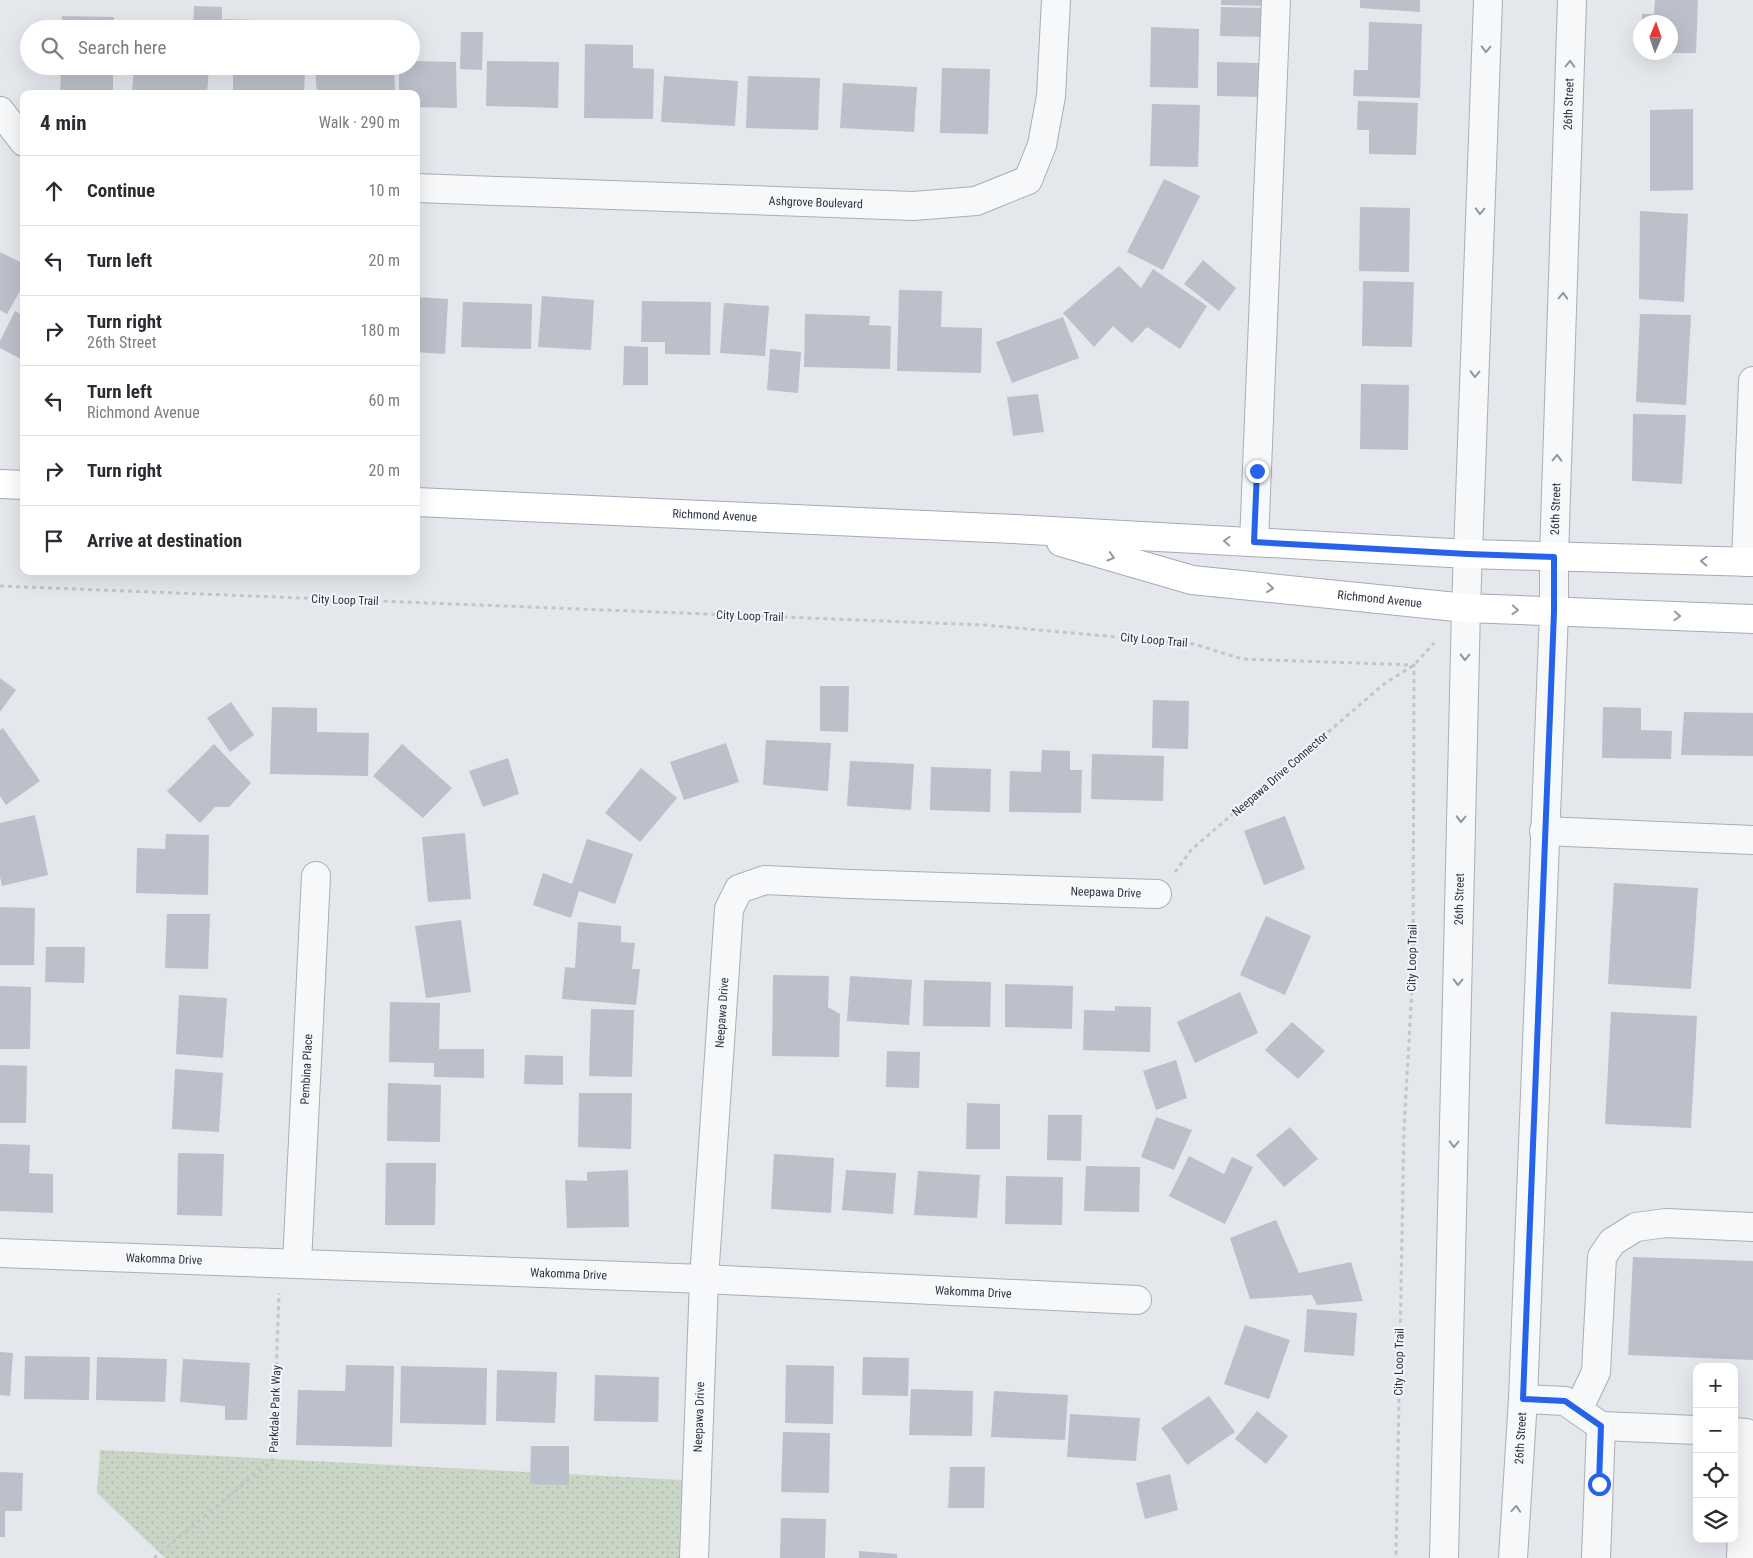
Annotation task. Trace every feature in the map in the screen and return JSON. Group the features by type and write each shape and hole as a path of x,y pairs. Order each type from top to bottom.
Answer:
{"main road":[{"path":"0,484 20,485"},
{"name":"Richmond Avenue","path":"420,502 1014,529 1468,554 1750,562"},
{"name":"Richmond Avenue","path":"1014,529 1192,580 1466,608 1753,619"}],"street":[{"name":"Ashgrove Boulevard","path":"420,188 913,206 976,201 1028,180 1042,144 1051,96 1056,0"},
{"path":"1254,542 1276,0"},
{"name":"26th Street","path":"1444,1558 1466,608 1488,0"},
{"name":"26th Street","path":"1513,1558 1523,1399 1554,612 1554,557 1572,0"},
{"path":"0,111 20,137"},
{"path":"1750,562 1753,381"},
{"path":"1544,831 1753,840"},
{"name":"Pembina Place","path":"289,1263 316,876"},
{"name":"Neepawa Drive","path":"694,1558 704,1278 729,909 739,889 765,880 1157,894"},
{"path":"1578,1410 1596,1372 1602,1257 1612,1242 1636,1228 1666,1223 1753,1227"},
{"name":"Wakomma Drive","path":"0,1253 704,1278 1137,1300"},
{"path":"1523,1399 1565,1401 1601,1426 1693,1430"},
{"path":"1596,1558 1601,1426"},
{"path":"1742,1558 1744,1433"}],"path":[{"name":"City Loop Trail","path":"0,586 984,625 1194,644 1242,659 1414,665 1413,971 1404,1128 1396,1558"},
{"name":"Neepawa Drive Connector","path":"1157,894 1192,849 1384,684 1414,665"},
{"name":"Parkdale Park Way","path":"154,1558 273,1460 289,1263"}],"green space":[{"path":"100,1450 702,1481 699,1558 165,1558 97,1493"}],"building":[{"path":"1221,0 1266,0 1266,6 1221,5"},
{"path":"1360,0 1420,0 1420,12 1360,8"},
{"path":"1655,0 1698,0 1696,53 1678,53 1678,15 1642,15 1654,14"},
{"path":"194,6 222,7 222,20 193,20"},
{"path":"1221,7 1269,8 1268,37 1220,36"},
{"path":"62,16 114,17 114,20 62,20"},
{"path":"1369,22 1422,24 1420,98 1353,96 1354,70 1368,70"},
{"path":"1151,27 1199,29 1198,88 1150,87"},
{"path":"461,32 483,32 482,70 460,69"},
{"path":"585,44 633,45 633,68 654,69 653,119 584,118"},
{"path":"420,61 456,62 457,108 420,107 420,90 399,90 399,75 420,75"},
{"path":"487,61 559,62 558,108 486,106"},
{"path":"1217,62 1260,63 1260,97 1217,96"},
{"path":"942,68 990,69 988,134 940,133"},
{"path":"61,75 113,75 113,90 60,90"},
{"path":"133,75 208,75 207,90 132,90"},
{"path":"233,75 305,75 304,90 233,90"},
{"path":"316,75 394,75 395,90 317,90"},
{"path":"664,76 738,81 735,126 661,122"},
{"path":"748,76 820,78 818,130 746,128"},
{"path":"843,83 917,87 914,132 840,128"},
{"path":"1358,101 1418,103 1416,155 1369,154 1369,130 1357,130"},
{"path":"1152,104 1200,105 1198,167 1150,166"},
{"path":"1693,109 1693,190 1650,191 1650,110"},
{"path":"1164,179 1200,196 1163,270 1127,252"},
{"path":"1360,207 1410,208 1409,272 1359,271"},
{"path":"1640,211 1688,214 1684,302 1639,299"},
{"path":"0,252 20,262 20,291 7,314 0,310"},
{"path":"1203,260 1236,288 1219,311 1184,284"},
{"path":"1119,266 1141,288 1153,269 1207,306 1180,349 1147,327 1132,343 1113,326 1094,347 1063,313"},
{"path":"1363,281 1414,282 1412,347 1362,346"},
{"path":"899,290 942,291 941,327 982,328 981,373 897,371"},
{"path":"542,296 594,300 591,350 538,347"},
{"path":"420,297 448,299 445,354 420,352"},
{"path":"642,301 711,302 710,355 665,354 665,342 641,342"},
{"path":"463,302 532,304 531,349 461,347"},
{"path":"724,303 769,306 765,356 720,353"},
{"path":"15,311 20,314 20,358 0,348 0,341"},
{"path":"805,314 870,316 869,325 891,326 890,369 804,367"},
{"path":"1640,314 1691,315 1686,405 1636,402"},
{"path":"1063,317 1079,358 1012,383 996,342"},
{"path":"624,346 648,347 648,385 623,385"},
{"path":"770,349 801,352 798,393 767,390"},
{"path":"1361,384 1409,385 1408,450 1360,449"},
{"path":"1038,394 1044,432 1013,436 1007,397"},
{"path":"1633,414 1686,415 1682,484 1632,481"},
{"path":"0,678 16,690 0,712"},
{"path":"820,686 849,686 848,732 820,731"},
{"path":"1153,700 1189,701 1188,749 1152,748"},
{"path":"231,702 254,735 230,752 207,718"},
{"path":"272,707 317,708 317,732 369,733 368,776 270,774"},
{"path":"1603,707 1641,708 1641,730 1672,731 1671,759 1602,758"},
{"path":"1684,712 1753,713 1753,756 1681,755"},
{"path":"3,728 40,781 6,805 0,796 0,730"},
{"path":"766,740 831,743 828,791 763,785"},
{"path":"726,743 739,782 684,800 670,762"},
{"path":"214,744 251,783 229,807 215,807 200,823 167,791"},
{"path":"402,744 452,788 423,818 373,776"},
{"path":"1042,750 1070,751 1070,770 1082,770 1081,813 1009,812 1010,771 1041,772"},
{"path":"1092,754 1164,756 1163,801 1091,799"},
{"path":"508,758 519,794 483,807 469,771"},
{"path":"850,761 914,764 911,810 847,806"},
{"path":"931,767 991,769 990,812 930,810"},
{"path":"641,768 677,798 640,842 605,813"},
{"path":"35,815 48,875 2,886 0,877 0,823"},
{"path":"1285,816 1305,869 1264,885 1244,831"},
{"path":"465,833 471,899 428,902 422,837"},
{"path":"166,834 209,835 208,895 136,893 137,848 165,849"},
{"path":"587,839 633,854 615,904 579,891 571,918 533,905 543,873 572,884"},
{"path":"1614,883 1698,888 1691,989 1608,984"},
{"path":"0,907 35,908 34,965 0,965"},
{"path":"167,914 210,914 208,969 165,968"},
{"path":"1266,916 1311,936 1285,995 1240,975"},
{"path":"461,920 471,992 426,998 415,926"},
{"path":"578,922 621,926 621,942 635,943 632,969 640,969 636,1005 562,999 565,967 575,968"},
{"path":"46,947 85,947 84,983 45,982"},
{"path":"773,975 829,976 828,1007 840,1014 839,1057 772,1056"},
{"path":"850,976 912,980 909,1025 847,1021"},
{"path":"924,980 991,982 990,1027 923,1026"},
{"path":"1005,984 1073,986 1072,1029 1005,1027"},
{"path":"0,986 31,987 30,1049 0,1049"},
{"path":"1240,992 1258,1033 1195,1063 1177,1022"},
{"path":"179,995 227,998 223,1058 176,1054"},
{"path":"390,1002 440,1003 439,1049 484,1049 484,1078 434,1077 434,1063 389,1062"},
{"path":"1115,1006 1151,1007 1150,1052 1083,1050 1084,1010 1115,1011"},
{"path":"591,1009 634,1010 632,1077 589,1076"},
{"path":"1611,1012 1697,1016 1691,1128 1605,1124"},
{"path":"1292,1022 1325,1051 1298,1079 1265,1050"},
{"path":"887,1051 920,1052 919,1088 886,1087"},
{"path":"525,1055 563,1056 563,1085 524,1084"},
{"path":"1176,1060 1187,1098 1156,1110 1143,1071"},
{"path":"0,1065 27,1066 26,1123 0,1123"},
{"path":"175,1069 223,1073 219,1132 172,1129"},
{"path":"388,1083 441,1085 440,1142 387,1141"},
{"path":"579,1093 632,1093 631,1149 578,1147"},
{"path":"967,1103 1000,1104 1000,1149 966,1149"},
{"path":"1048,1115 1082,1115 1081,1161 1047,1160"},
{"path":"1156,1117 1192,1130 1174,1170 1141,1157"},
{"path":"1290,1127 1318,1159 1284,1187 1256,1155"},
{"path":"0,1144 30,1145 29,1173 53,1174 53,1213 0,1211"},
{"path":"178,1153 224,1154 222,1216 177,1215"},
{"path":"774,1154 834,1158 831,1213 771,1209"},
{"path":"1189,1156 1224,1174 1232,1157 1253,1167 1225,1224 1169,1196"},
{"path":"386,1163 436,1163 435,1225 385,1225"},
{"path":"1086,1166 1140,1167 1139,1212 1084,1211"},
{"path":"628,1170 629,1227 567,1228 565,1180 587,1181 587,1172"},
{"path":"846,1170 896,1173 893,1214 842,1210"},
{"path":"918,1171 980,1175 977,1218 914,1215"},
{"path":"1006,1176 1063,1177 1062,1225 1005,1224"},
{"path":"1276,1220 1299,1273 1351,1262 1363,1301 1317,1305 1312,1295 1250,1299 1230,1238"},
{"path":"1633,1257 1753,1261 1753,1360 1628,1355"},
{"path":"1307,1309 1357,1313 1354,1356 1304,1352"},
{"path":"1245,1325 1290,1340 1269,1399 1224,1384"},
{"path":"0,1352 13,1353 10,1396 0,1395"},
{"path":"25,1356 90,1357 89,1400 24,1399"},
{"path":"97,1357 167,1359 165,1402 96,1400"},
{"path":"863,1357 909,1358 908,1396 862,1395"},
{"path":"183,1359 250,1363 247,1420 225,1420 225,1406 180,1402"},
{"path":"346,1365 394,1366 392,1447 296,1445 298,1390 345,1391"},
{"path":"786,1365 834,1366 833,1424 785,1423"},
{"path":"401,1366 487,1368 486,1425 400,1423"},
{"path":"497,1370 557,1372 555,1423 496,1421"},
{"path":"595,1375 659,1377 658,1422 594,1421"},
{"path":"911,1389 973,1391 972,1436 909,1435"},
{"path":"994,1391 1068,1395 1065,1440 991,1437"},
{"path":"1209,1396 1235,1432 1187,1465 1161,1428"},
{"path":"1257,1411 1288,1436 1266,1464 1235,1439"},
{"path":"1070,1414 1140,1418 1136,1461 1067,1457"},
{"path":"783,1432 830,1433 829,1493 781,1492"},
{"path":"531,1446 569,1446 569,1485 530,1484"},
{"path":"950,1467 985,1467 984,1508 948,1508"},
{"path":"0,1472 23,1473 22,1511 5,1511 5,1537 0,1537"},
{"path":"1170,1474 1178,1510 1145,1519 1136,1483"},
{"path":"781,1518 826,1519 825,1558 780,1558"},
{"path":"859,1551 897,1554 897,1558 859,1558"}],"route":[{"path":"1257,471 1254,542 1554,557 1554,612 1523,1399 1565,1401 1601,1426 1599,1484"}]}
